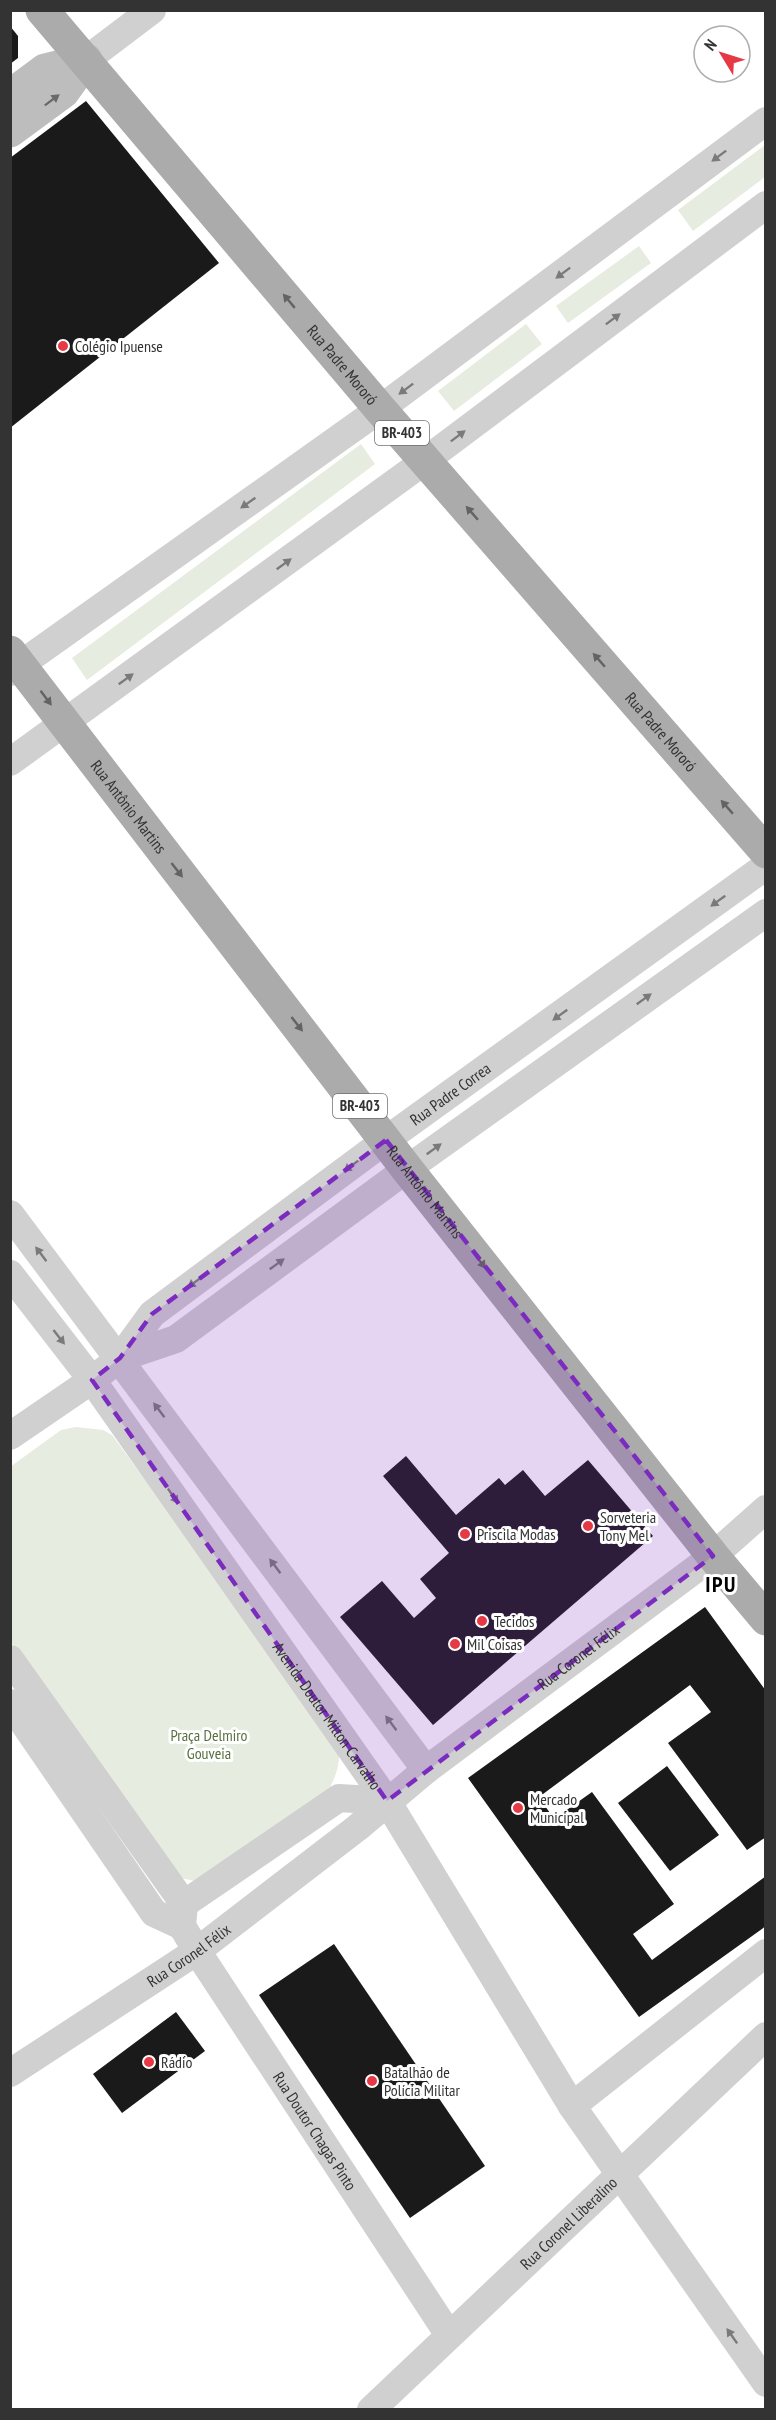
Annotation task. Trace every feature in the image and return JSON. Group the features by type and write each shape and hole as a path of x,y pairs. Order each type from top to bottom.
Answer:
{"main road":[{"name":"Rua Padre Mororó","path":"42,10 380,409 765,852"},
{"name":"Rua Antônio Martins","path":"14,663 65,724 407,1169 713,1557"},
{"name":"BR-403","path":"713,1557 764,1620"}],"street":[{"path":"10,131 63,92 86,60 152,10"},
{"path":"10,96 45,70 86,60"},
{"path":"14,663 380,409 765,121"},
{"path":"10,762 426,460 765,205"},
{"name":"Rua Padre Correa","path":"10,1436 120,1358 152,1314 386,1140 765,866"},
{"name":"Rua Padre Correa","path":"120,1358 176,1339 407,1169 765,913"},
{"path":"10,1214 120,1358 426,1770"},
{"name":"Avenida Doutor Milton Carvalho","path":"10,1274 92,1380 387,1801 572,2106 619,2175"},
{"name":"Rua Coronel Félix","path":"10,2073 197,1951 357,1828 426,1770 713,1557 765,1509"},
{"name":"Rua Doutor Chagas Pinto","path":"10,1659 183,1915 197,1951 449,2335"},
{"path":"10,1703 154,1913 183,1915 339,1798 387,1801"},
{"path":"572,2106 765,1953"},
{"name":"Rua Coronel Liberalino","path":"371,2409 765,2036"},
{"path":"619,2175 765,2383"}],"highlighted area":[{"path":"386,1140 713,1556 387,1801 92,1380 120,1358 152,1314"}],"green space":[{"path":"765,145 765,177 693,231 678,210"},
{"path":"639,246 651,263 568,323 556,306"},
{"path":"526,324 542,344 454,411 438,391"},
{"path":"361,444 375,464 87,680 72,658"},
{"name":"Praça Delmiro Gouveia","path":"76,1427 103,1430 112,1435 338,1742 337,1769 327,1793 199,1882 181,1878 164,1866 11,1642 10,1467 61,1430"}],"building":[{"path":"10,26 18,36 18,58 10,64"},
{"name":"Colégio Ipuense","path":"86,101 219,263 10,428 10,158"},
{"path":"406,1456 456,1515 499,1478 505,1485 523,1470 545,1496 588,1460 653,1536 433,1725 340,1617 382,1581 414,1618 436,1598 420,1579 449,1553 383,1476"},
{"name":"Mercado Municipal","path":"705,1607 766,1691 766,1837 747,1850 668,1743 711,1712 690,1685 539,1797 554,1819 592,1792 674,1904 633,1934 652,1960 766,1876 766,1926 639,2017 468,1778"},
{"name":"Mercado Municipal","path":"667,1766 719,1835 670,1871 618,1803"},
{"name":"Batalhão de Polícia Militar","path":"334,1944 485,2166 410,2218 259,1995"},
{"name":"Rádio","path":"176,2012 205,2051 122,2113 93,2074"}],"place":[{"name":"Colégio Ipuense","path":"63,346"},
{"name":"Sorveteria Tony Mel","path":"588,1526"},
{"name":"Priscila Modas","path":"465,1534"},
{"name":"Tecidos","path":"482,1621"},
{"name":"Mil Coisas","path":"455,1644"},
{"name":"Mercado Municipal","path":"518,1808"},
{"name":"Rádio","path":"149,2062"},
{"name":"Batalhão de Polícia Militar","path":"372,2081"}],"district":[{"name":"IPU","path":"721,1584"}]}
